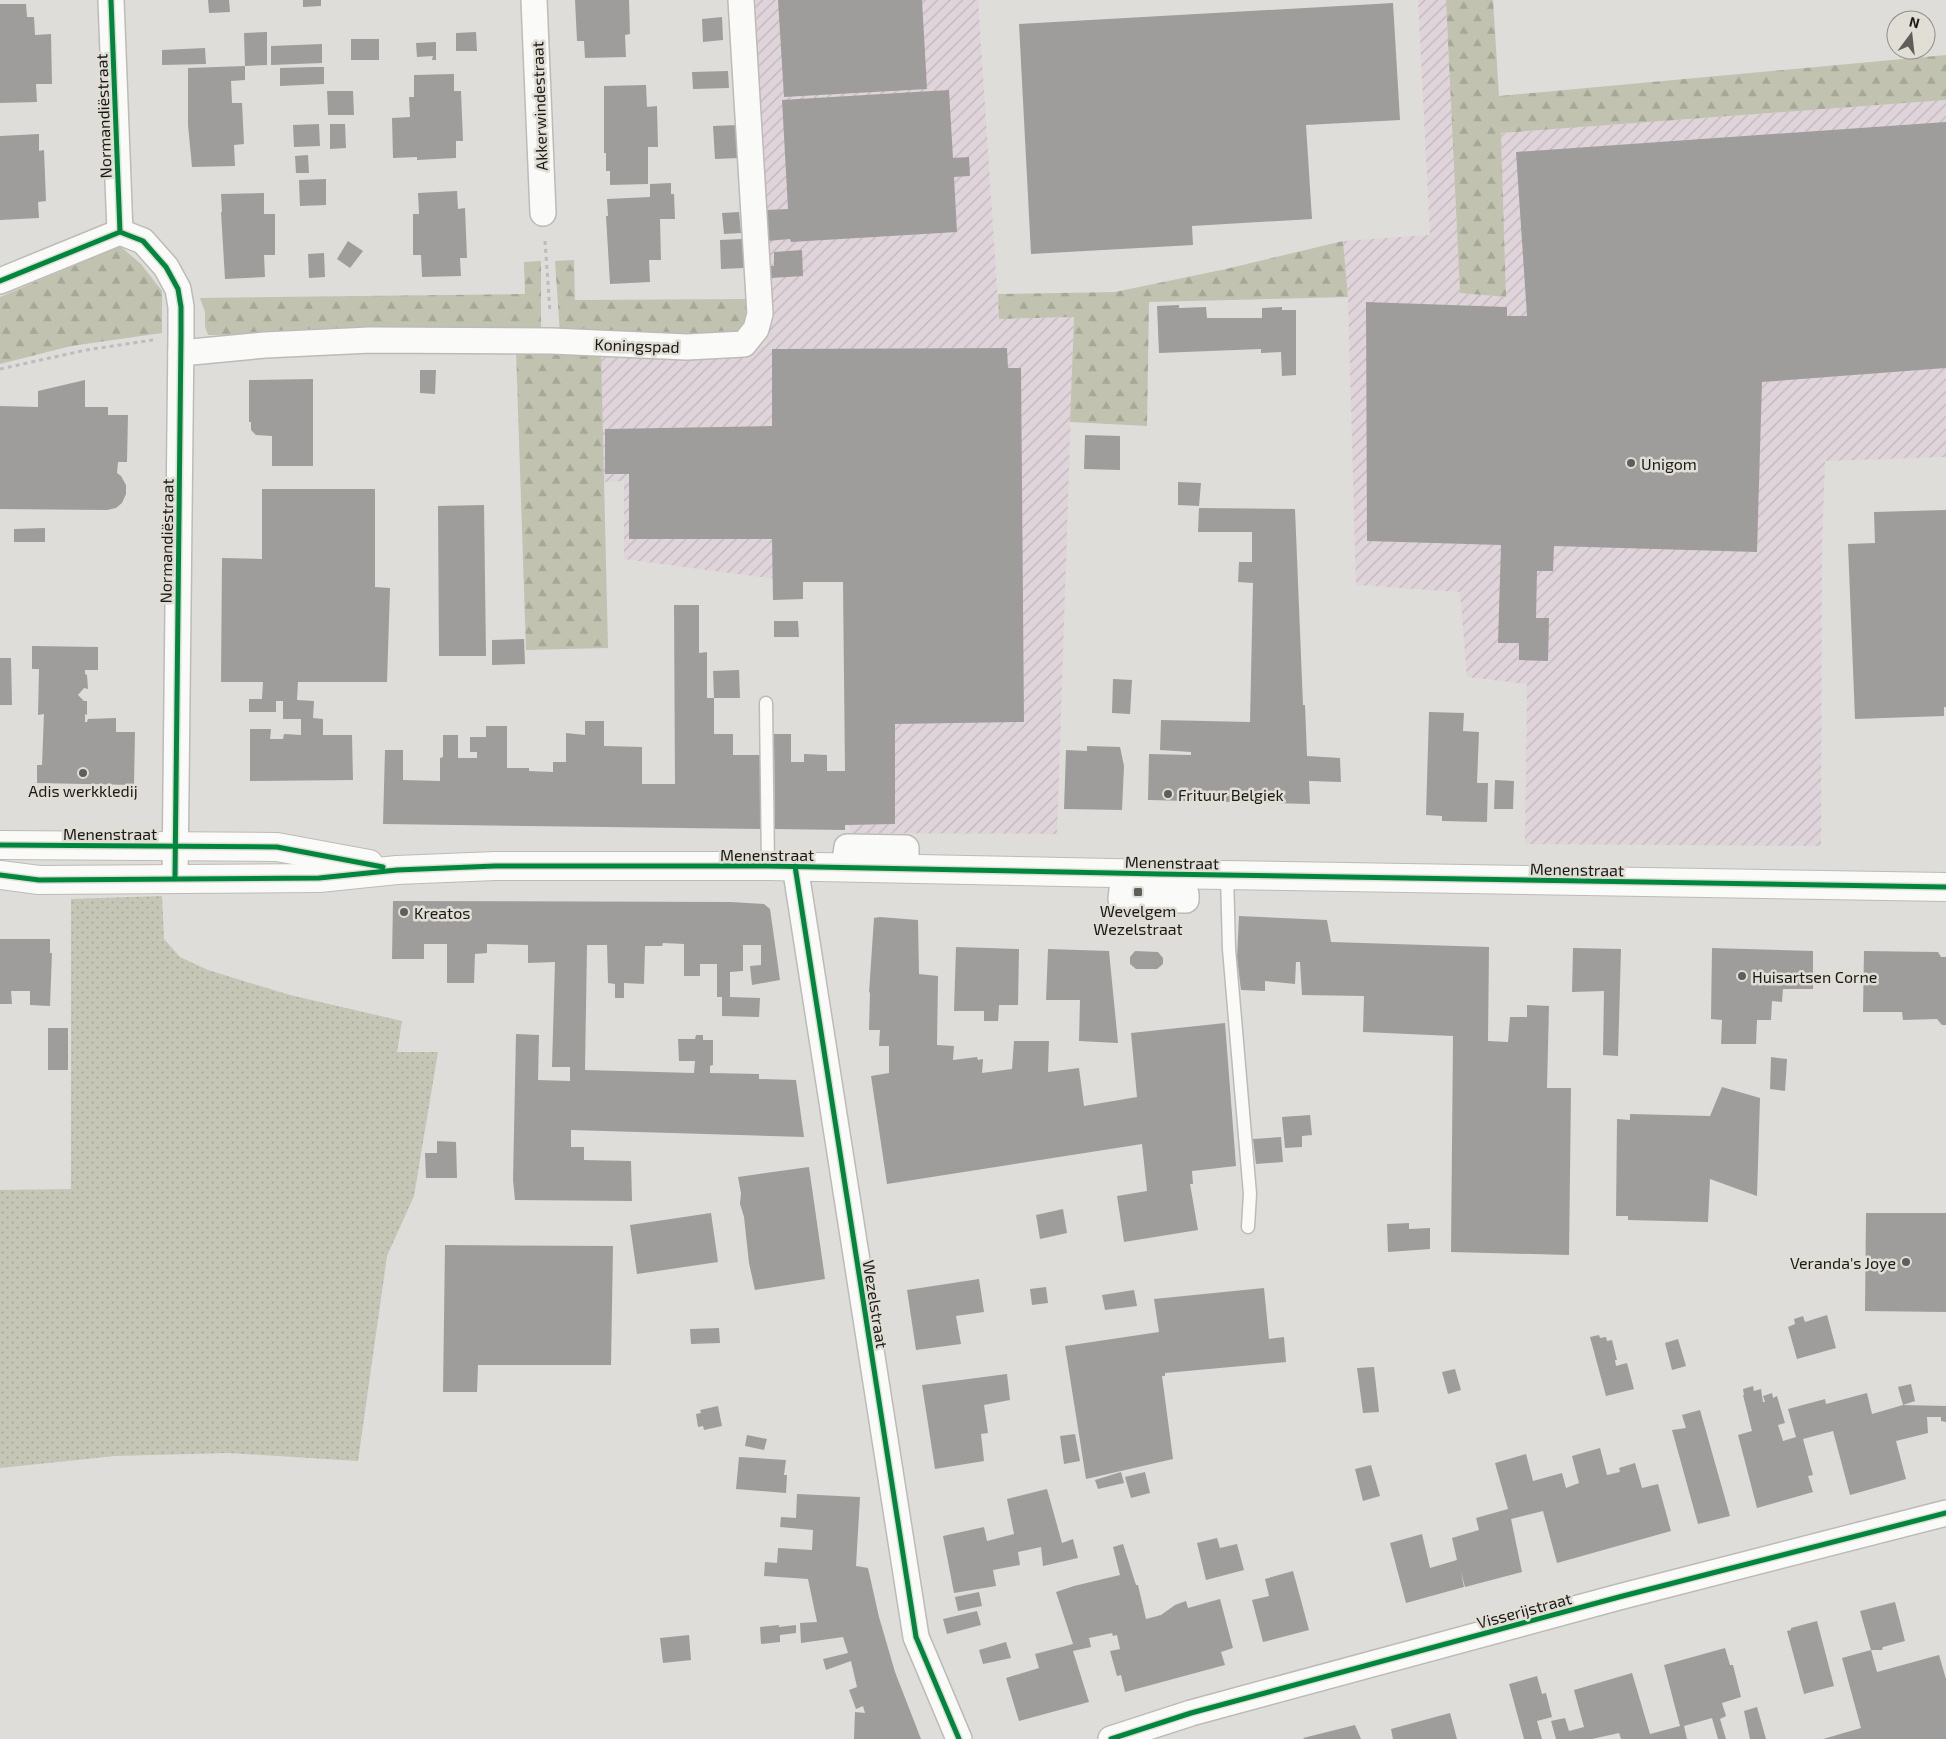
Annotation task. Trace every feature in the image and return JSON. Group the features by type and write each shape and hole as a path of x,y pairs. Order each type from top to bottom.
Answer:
{"main road":[{"name":"Menenstraat","path":"0,845 277,846 397,870"},
{"name":"Menenstraat","path":"0,875 39,880 320,878 397,870 495,866 795,866 1946,887"}],"street":[{"name":"Normandiëstraat","path":"111,0 120,232 143,241 166,267 178,290 181,307 175,878"},
{"name":"Akkerwindestraat","path":"534,0 544,213"},
{"name":"Koningspad","path":"181,344 265,345 370,340 552,341 687,347 744,344 756,329 760,314 742,0"},
{"path":"0,280 120,232"},
{"name":"Wezelstraat","path":"795,866 916,1637 959,1739"},
{"name":"Visserijstraat","path":"1111,1739 1220,1705 1610,1600 1946,1513"}],"lane":[{"path":"766,703 768,866"},
{"path":"1227,875 1229,949 1250,1194 1248,1227"}],"path":[{"path":"544,213 552,341"},
{"path":"0,369 86,350 181,344"}],"shaded area":[{"path":"749,0 978,0 999,319 1074,317 1057,834 850,833 849,575 767,578 624,559 624,481 603,482 601,351 766,346"},
{"path":"1418,0 1446,0 1460,293 1506,297 1501,133 1946,100 1946,457 1825,461 1822,548 1821,846 1525,844 1527,684 1467,677 1460,592 1356,585 1348,297 1343,241 1430,235"}],"green space":[{"path":"1446,0 1493,0 1499,96 1891,60 1936,60 1936,56 1946,55 1946,100 1501,133 1506,297 1460,293"},
{"path":"1343,241 1348,297 1149,302 1147,426 1070,422 1074,317 999,319 998,294 1115,292 1226,269"},
{"path":"120,246 141,264 162,291 162,333 71,346 0,364 0,297"},
{"path":"574,260 575,300 750,299 745,321 740,329 731,337 560,334 555,261"},
{"path":"541,261 541,331 208,335 205,326 205,312 200,298 525,294 524,262"},
{"path":"516,350 601,351 608,648 526,650"},
{"path":"162,896 164,939 180,957 208,970 290,995 402,1021 397,1052 438,1052 414,1196 387,1256 358,1461 229,1453 115,1456 0,1468 0,1190 71,1189 71,899"}],"building":[{"path":"208,0 229,0 230,12 209,13"},
{"path":"303,0 321,0 321,6 303,7"},
{"path":"575,0 629,0 630,34 625,35 626,57 585,58 584,41 577,41"},
{"path":"778,0 922,0 927,89 784,97"},
{"path":"1393,3 1400,120 1306,125 1312,219 1192,226 1193,245 1031,254 1019,24"},
{"path":"0,4 26,4 27,17 34,17 35,35 51,34 52,84 36,84 37,102 0,103"},
{"path":"722,17 723,40 703,42 702,19"},
{"path":"267,32 267,65 245,66 244,33"},
{"path":"476,32 477,51 456,51 456,33"},
{"path":"351,39 379,39 379,60 351,60"},
{"path":"436,42 436,60 432,60 433,56 417,57 416,43"},
{"path":"322,44 322,63 271,65 271,46"},
{"path":"205,48 206,64 162,65 162,50"},
{"path":"245,66 245,80 231,81 232,103 242,103 244,144 234,145 235,166 192,167 188,125 188,68"},
{"path":"324,67 324,84 280,86 280,68"},
{"path":"728,71 729,88 693,89 692,72"},
{"path":"454,74 454,91 461,91 463,141 456,141 456,158 417,160 417,157 393,158 392,118 410,117 409,97 414,97 414,75"},
{"path":"646,85 647,107 657,106 658,147 648,147 648,184 610,185 610,171 606,171 606,153 604,153 604,86"},
{"path":"949,90 953,158 969,157 970,176 954,177 957,232 791,242 790,239 767,241 766,210 788,209 782,100"},
{"path":"327,91 353,91 354,115 328,115"},
{"name":"Unigom","path":"1946,122 1946,368 1762,382 1757,552 1554,546 1553,571 1537,571 1536,618 1549,618 1548,661 1519,660 1519,643 1498,643 1501,545 1367,541 1366,302 1507,307 1507,316 1527,316 1516,152"},
{"path":"319,124 320,146 294,147 293,125"},
{"path":"330,124 345,124 346,148 330,149"},
{"path":"738,125 740,158 715,159 713,126"},
{"path":"39,134 39,151 44,150 46,201 38,202 39,218 0,220 0,136"},
{"path":"308,155 309,173 296,173 295,156"},
{"path":"326,179 326,205 300,206 299,180"},
{"path":"671,183 671,194 674,194 675,219 660,219 661,260 649,260 650,282 610,284 606,216 608,216 607,199 650,197 650,184"},
{"path":"457,191 458,209 465,208 467,258 460,258 461,276 422,277 421,255 413,255 413,214 419,214 418,193"},
{"path":"264,193 264,214 275,214 275,255 264,255 265,277 225,279 221,194"},
{"path":"739,212 741,233 724,234 722,213"},
{"path":"742,239 744,268 721,269 720,240"},
{"path":"348,241 363,251 350,268 337,259"},
{"path":"802,250 803,276 771,278 770,266 774,266 774,252"},
{"path":"324,253 325,277 309,278 308,254"},
{"path":"1179,305 1179,308 1206,307 1207,318 1262,318 1262,308 1282,307 1282,310 1296,310 1296,375 1282,376 1281,352 1261,353 1261,349 1159,353 1157,306"},
{"path":"1007,348 1008,368 1021,368 1024,722 895,724 895,824 845,825 845,830 775,829 774,734 791,734 791,762 804,762 804,754 827,755 827,771 845,771 843,582 803,582 803,599 773,600 772,539 629,539 629,474 605,474 605,429 772,426 772,349"},
{"path":"420,370 436,370 435,394 420,393"},
{"path":"313,379 313,466 272,466 272,436 256,435 251,430 251,422 249,422 249,380"},
{"path":"85,380 85,407 108,407 108,415 128,415 127,462 118,462 117,473 126,485 126,494 122,503 116,508 107,510 0,509 0,406 38,407 38,391"},
{"path":"1085,435 1120,436 1120,470 1084,469"},
{"path":"1178,482 1201,483 1199,506 1178,505"},
{"path":"262,489 375,489 375,587 390,588 387,682 298,682 297,700 314,701 313,718 323,719 323,735 352,735 353,780 250,781 250,729 271,729 270,739 283,739 284,734 301,735 301,719 283,719 283,701 276,701 276,712 249,712 249,699 262,699 263,682 221,682 222,558 262,559"},
{"path":"484,505 486,656 439,656 438,506"},
{"path":"1199,508 1295,509 1303,705 1305,705 1307,756 1340,758 1341,782 1309,781 1310,804 1148,800 1149,754 1191,755 1191,752 1160,750 1161,720 1250,722 1253,583 1238,582 1239,562 1252,562 1252,532 1198,532"},
{"path":"1946,510 1946,707 1944,707 1944,716 1855,719 1848,544 1875,543 1874,512"},
{"path":"45,528 45,542 14,542 14,529"},
{"path":"674,605 699,605 699,653 707,652 707,698 714,698 714,734 733,734 733,755 760,755 761,829 383,824 385,750 403,750 403,780 440,781 443,735 458,735 458,758 477,758 477,752 470,752 470,737 486,737 486,726 507,726 507,768 529,768 529,771 553,772 553,762 566,762 566,733 585,735 585,721 604,721 604,746 642,747 642,784 675,784"},
{"path":"774,621 798,621 799,637 774,637"},
{"path":"524,639 525,664 492,665 492,640"},
{"path":"32,646 98,647 98,670 85,670 88,689 84,688 78,695 84,701 87,701 85,722 88,719 116,718 116,732 135,732 134,785 37,783 37,765 42,765 44,714 38,715 39,669 32,669"},
{"path":"0,658 11,658 12,705 0,705"},
{"path":"739,670 740,698 714,698 713,671"},
{"path":"1113,679 1132,680 1130,714 1112,713"},
{"path":"1429,712 1464,713 1463,731 1479,732 1477,783 1488,783 1487,822 1442,821 1442,816 1426,815"},
{"path":"1087,746 1120,747 1124,766 1122,810 1064,809 1066,750 1087,751"},
{"path":"1495,780 1514,781 1513,809 1494,809"},
{"path":"393,901 731,902 764,904 770,909 780,980 752,985 750,966 761,965 761,945 743,945 743,971 730,972 730,997 760,998 759,1017 722,1016 722,997 717,997 717,964 700,964 700,976 684,976 684,944 663,943 662,946 645,946 644,984 624,983 624,998 615,998 615,984 608,983 607,945 587,945 585,1070 694,1073 695,1061 679,1061 678,1039 695,1039 696,1035 703,1035 703,1040 713,1040 713,1065 710,1066 710,1073 759,1074 759,1079 796,1080 804,1137 571,1130 571,1147 584,1147 584,1160 631,1161 632,1201 515,1200 513,1180 516,1034 539,1035 538,1080 570,1081 570,1067 552,1067 555,962 528,963 528,945 487,944 487,953 475,954 474,983 447,983 447,944 424,944 424,959 392,959"},
{"path":"1239,916 1327,920 1331,942 1489,947 1488,1041 1508,1042 1510,1017 1527,1017 1527,1005 1549,1006 1547,1088 1571,1088 1569,1255 1451,1252 1453,1036 1363,1032 1364,996 1302,995 1300,962 1296,962 1295,984 1265,981 1265,991 1241,990 1237,958"},
{"path":"874,918 918,920 919,974 938,976 937,1045 954,1046 953,1060 977,1057 978,1060 983,1059 982,1073 1012,1069 1014,1041 1049,1041 1048,1072 1079,1068 1084,1106 1137,1097 1131,1033 1225,1023 1236,1166 1192,1171 1193,1184 1190,1184 1198,1230 1124,1242 1117,1196 1147,1191 1142,1144 887,1184 871,1076 889,1073 889,1046 879,1046 880,1030 869,1030 869,993"},
{"path":"0,939 50,939 50,953 52,953 50,1006 30,1005 30,991 11,991 12,1004 0,1004"},
{"path":"956,947 1019,949 1018,1005 999,1005 998,1021 984,1021 984,1011 954,1011"},
{"path":"1573,948 1621,949 1618,1056 1603,1055 1604,991 1572,992"},
{"name":"Huisartsen Corne","path":"1712,948 1813,951 1813,989 1783,989 1782,1002 1772,1001 1771,1020 1757,1020 1756,1044 1721,1044 1722,1020 1711,1019"},
{"path":"1048,949 1109,951 1118,1043 1079,1041 1080,1000 1046,1000"},
{"path":"1135,951 1158,952 1163,958 1163,964 1157,969 1136,969 1130,964 1130,957"},
{"path":"1864,951 1938,952 1941,957 1946,957 1946,1025 1942,1025 1937,1019 1903,1020 1902,1012 1863,1012"},
{"path":"48,1028 68,1028 68,1070 48,1070"},
{"path":"1771,1057 1787,1059 1785,1091 1770,1089"},
{"path":"1722,1087 1760,1098 1757,1196 1710,1179 1708,1222 1628,1220 1628,1216 1616,1216 1617,1119 1630,1120 1630,1114 1710,1116"},
{"path":"1310,1115 1312,1135 1302,1136 1302,1147 1285,1148 1282,1117"},
{"path":"1281,1137 1283,1162 1256,1164 1253,1139"},
{"path":"437,1141 456,1142 457,1178 426,1178 425,1153 437,1153"},
{"path":"809,1167 825,1279 755,1290 749,1263 744,1217 740,1204 741,1193 738,1177"},
{"path":"1063,1209 1067,1233 1040,1239 1036,1215"},
{"path":"711,1213 718,1262 637,1274 630,1225"},
{"name":"Veranda's Joye","path":"1866,1213 1946,1213 1946,1312 1865,1311"},
{"path":"1409,1223 1409,1229 1430,1228 1430,1249 1388,1252 1387,1224"},
{"path":"445,1245 613,1246 611,1365 478,1365 477,1392 443,1392"},
{"path":"979,1279 984,1312 956,1316 961,1344 916,1350 907,1290"},
{"path":"1046,1287 1048,1303 1032,1305 1030,1289"},
{"path":"1264,1288 1269,1339 1284,1337 1286,1362 1165,1373 1165,1376 1162,1376 1173,1459 1086,1479 1065,1346 1159,1332 1154,1299"},
{"path":"1134,1290 1137,1306 1105,1310 1102,1295"},
{"path":"1827,1315 1836,1348 1797,1359 1788,1327 1795,1324 1794,1319 1803,1316 1805,1322"},
{"path":"719,1328 720,1343 691,1344 690,1329"},
{"path":"1599,1335 1600,1338 1606,1337 1607,1341 1612,1340 1617,1360 1615,1360 1616,1366 1627,1363 1634,1389 1606,1396 1590,1337"},
{"path":"1678,1339 1686,1366 1672,1370 1665,1343"},
{"path":"1374,1367 1379,1412 1363,1413 1357,1368"},
{"path":"1455,1369 1461,1390 1448,1394 1442,1372"},
{"path":"1007,1374 1010,1400 984,1405 988,1433 981,1434 984,1461 935,1469 922,1385"},
{"path":"1911,1384 1915,1401 1903,1405 1898,1387"},
{"path":"1753,1386 1754,1391 1761,1389 1763,1402 1765,1402 1763,1396 1772,1393 1773,1398 1777,1396 1785,1423 1778,1425 1783,1441 1796,1437 1788,1409 1825,1399 1826,1404 1867,1393 1872,1414 1903,1405 1946,1406 1946,1422 1941,1421 1941,1417 1927,1417 1928,1433 1896,1441 1906,1479 1850,1495 1833,1431 1803,1439 1813,1475 1808,1476 1813,1492 1757,1508 1738,1435 1752,1431 1743,1389"},
{"path":"718,1406 722,1426 704,1430 703,1426 698,1427 696,1414 701,1413 700,1410"},
{"path":"1700,1410 1730,1516 1698,1524 1672,1430 1686,1428 1682,1415"},
{"path":"1075,1434 1080,1461 1064,1464 1060,1436"},
{"path":"747,1435 767,1439 764,1450 745,1446"},
{"path":"1600,1448 1607,1475 1620,1472 1619,1468 1635,1463 1642,1488 1658,1484 1671,1531 1557,1563 1543,1511 1511,1519 1522,1572 1465,1587 1461,1572 1464,1587 1406,1603 1390,1543 1422,1534 1430,1568 1457,1560 1452,1538 1479,1530 1476,1518 1508,1509 1495,1463 1526,1454 1533,1481 1562,1473 1566,1488 1579,1483 1572,1456"},
{"path":"739,1457 786,1460 784,1475 787,1475 786,1493 736,1489"},
{"path":"1371,1465 1380,1496 1363,1501 1355,1469"},
{"path":"1121,1472 1124,1483 1098,1489 1095,1480"},
{"path":"1145,1472 1150,1493 1131,1498 1125,1477"},
{"path":"1047,1489 1062,1543 1073,1539 1078,1558 1043,1566 1041,1547 1018,1552 1020,1565 993,1570 996,1586 954,1593 943,1536 984,1527 987,1541 1014,1534 1007,1499"},
{"path":"797,1494 860,1497 856,1566 868,1568 879,1617 895,1672 921,1739 854,1739 855,1712 865,1713 863,1706 856,1709 849,1690 857,1687 851,1661 826,1670 823,1659 848,1653 843,1637 801,1643 800,1623 817,1622 808,1579 764,1576 765,1562 777,1563 778,1548 812,1550 813,1530 780,1527 781,1517 796,1518"},
{"path":"1217,1538 1220,1548 1237,1544 1244,1570 1206,1580 1197,1543"},
{"path":"1123,1544 1136,1585 1138,1585 1146,1619 1161,1615 1175,1605 1186,1601 1188,1608 1220,1599 1233,1648 1221,1652 1225,1665 1125,1692 1121,1675 1117,1676 1110,1651 1120,1649 1117,1635 1113,1636 1112,1633 1089,1638 1091,1647 1073,1651 1089,1702 1019,1721 1006,1678 1039,1668 1035,1654 1073,1644 1056,1592 1120,1575 1113,1547"},
{"path":"1293,1571 1309,1630 1263,1642 1252,1600 1269,1596 1265,1579"},
{"path":"979,1592 982,1606 958,1611 955,1597"},
{"path":"1895,1602 1905,1641 1883,1647 1882,1650 1871,1650 1860,1611"},
{"path":"977,1611 981,1625 947,1634 943,1619"},
{"path":"1817,1621 1834,1686 1804,1694 1787,1631 1791,1630 1791,1628"},
{"path":"779,1625 779,1627 796,1625 796,1633 780,1635 780,1642 761,1644 760,1627"},
{"path":"689,1635 691,1660 663,1663 660,1638"},
{"path":"1006,1642 1011,1658 983,1664 979,1650"},
{"path":"1725,1648 1730,1665 1733,1665 1741,1697 1722,1703 1726,1716 1720,1719 1726,1739 1718,1739 1712,1718 1684,1726 1687,1739 1621,1739 1619,1733 1592,1739 1556,1739 1551,1721 1565,1718 1569,1731 1584,1727 1574,1690 1632,1673 1650,1734 1680,1726 1664,1665"},
{"path":"1871,1650 1877,1672 1939,1655 1946,1679 1946,1739 1823,1739 1861,1728 1842,1658"},
{"path":"1537,1676 1542,1694 1546,1693 1552,1717 1537,1721 1542,1739 1524,1739 1509,1684"},
{"path":"1757,1707 1766,1739 1750,1739 1744,1711"},
{"path":"1450,1713 1457,1739 1393,1739 1391,1729"},
{"path":"1355,1725 1361,1739 1303,1738"}],"cycle path":[{"path":"111,0 120,232"},
{"path":"0,281 120,232 143,241 166,267 178,289 181,307 181,335 175,878"},
{"path":"0,845 277,847 383,867"},
{"path":"0,875 39,880 319,878 397,870 495,866 768,866 1946,887"},
{"path":"795,866 916,1637 959,1739"},
{"path":"1111,1739 1191,1713 1619,1597 1946,1513"}],"place":[{"name":"Unigom","path":"1631,463"},
{"name":"Adis werkkledij","path":"83,773"},
{"name":"Frituur Belgiek","path":"1168,794"},
{"name":"Wevelgem Wezelstraat","path":"1138,892"},
{"name":"Kreatos","path":"404,912"},
{"name":"Huisartsen Corne","path":"1742,976"},
{"name":"Veranda's Joye","path":"1906,1262"}]}
